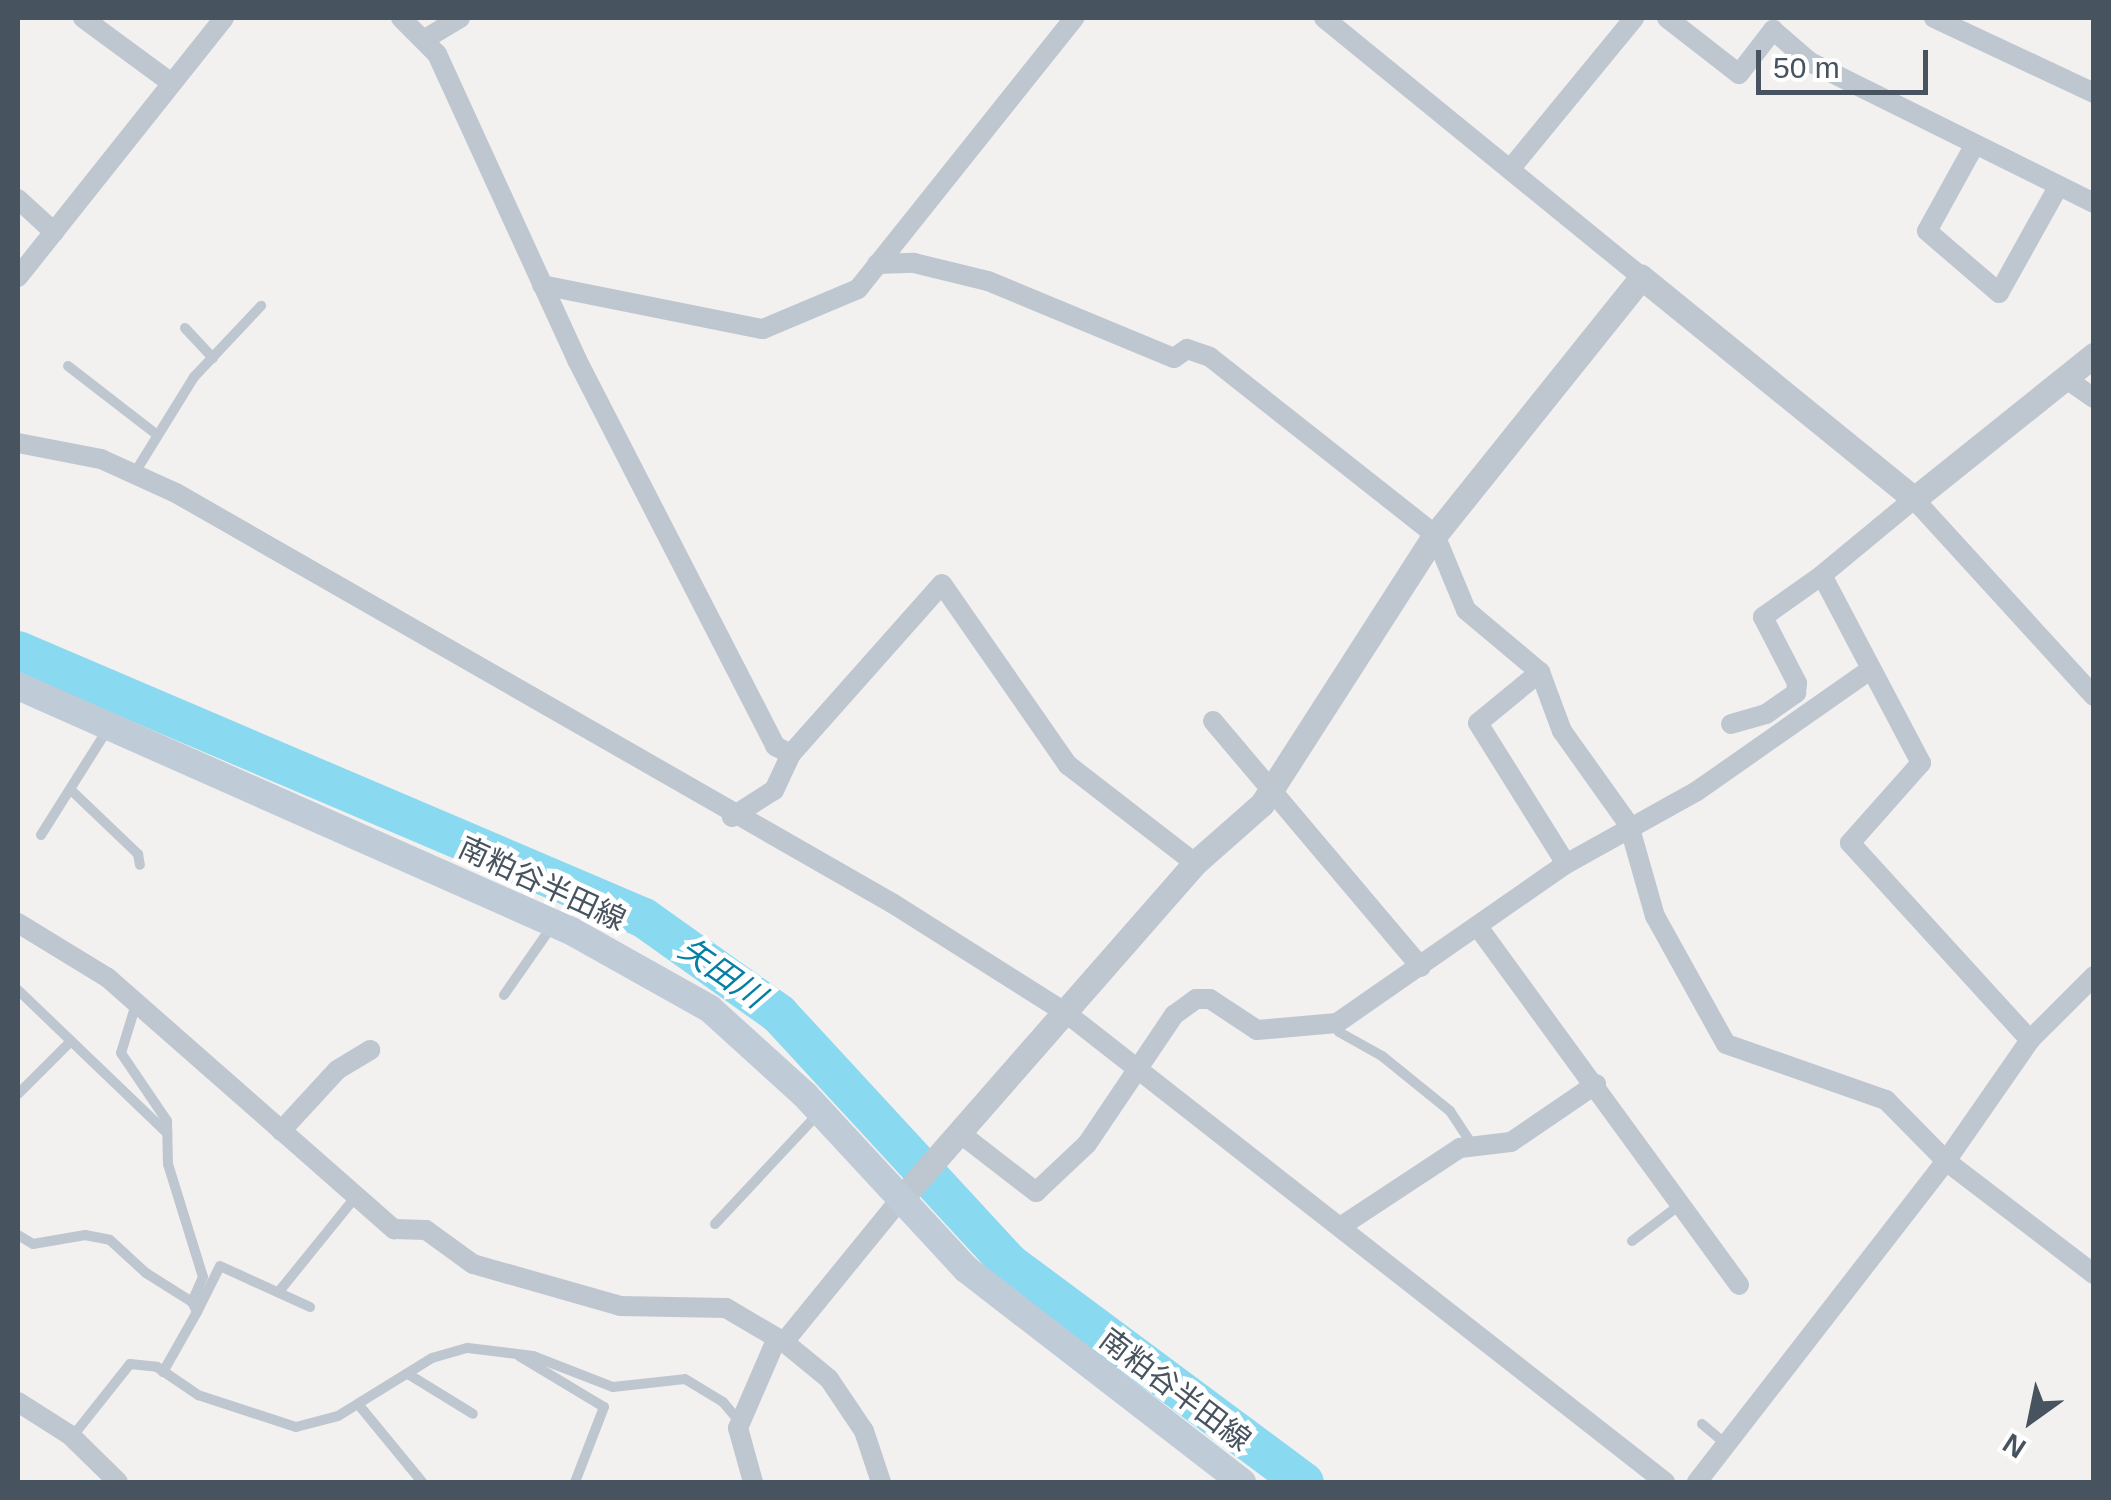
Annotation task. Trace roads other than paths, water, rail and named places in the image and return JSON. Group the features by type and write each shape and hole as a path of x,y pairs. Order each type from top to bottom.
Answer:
{"main road":[{"name":"南粕谷半田線","path":"18,686 554,923 710,1009 820,1112 966,1269 1242,1482"}],"street":[{"path":"82,18 170,82"},
{"path":"18,277 224,18"},
{"path":"402,18 425,39 542,285 774,746 791,754"},
{"path":"425,39 460,18"},
{"path":"542,285 762,329 858,289 1074,18"},
{"path":"1324,18 1914,499 2094,696"},
{"path":"1511,168 1634,18"},
{"path":"1668,18 1739,74 1769,24 1810,62 2094,203"},
{"path":"1934,18 2094,94"},
{"path":"1974,146 1926,231 1999,293 2058,187"},
{"path":"18,199 54,232"},
{"path":"876,264 914,263 988,281 1174,358 1187,349 1210,357 1436,535 1466,610 1540,672 1562,732 1629,824 1655,916 1726,1044 1886,1100 1946,1161 2094,1274"},
{"path":"753,1482 739,1421 780,1340 1195,863 1262,804 1436,535 1641,277"},
{"path":"1730,724 1766,714 1796,693 1798,682 1763,617 1822,575 2068,380 2094,355"},
{"path":"2068,380 2094,398"},
{"path":"18,444 101,460 134,474 272,547 732,816 892,903 1066,1013 1665,1482"},
{"path":"1822,575 1921,763 1850,843 2030,1040"},
{"path":"732,816 774,790 791,754 942,584 1068,764 1195,863"},
{"path":"954,1143 1036,1192 1087,1144 1174,1015 1196,999 1210,999 1257,1030 1337,1023 1422,968 1566,864 1629,824 1698,791 1870,670"},
{"path":"1540,672 1478,723 1566,864"},
{"path":"1213,721 1422,968"},
{"path":"18,923 108,978 354,1200 394,1229 426,1230 472,1264 620,1306 726,1308 780,1340 829,1379 864,1431 881,1482"},
{"path":"1478,927 1739,1285"},
{"path":"1697,1482 1946,1161 2030,1040 2094,976"},
{"path":"281,1131 314,1091 370,1050"},
{"path":"1340,1228 1460,1148 1511,1142 1596,1084"},
{"path":"18,1402 72,1437 118,1482"}],"lane":[{"path":"134,474 156,434 213,358 261,306"},
{"path":"185,328 213,358"},
{"path":"68,366 156,434"},
{"path":"41,835 108,726"},
{"path":"70,790 138,854 140,866"},
{"path":"504,995 554,923"},
{"path":"18,990 168,1133"},
{"path":"136,1004 121,1053 167,1122 171,1176 203,1277 194,1307"},
{"path":"1337,1023 1339,1032 1382,1056 1450,1110 1474,1146"},
{"path":"18,1094 70,1042"},
{"path":"715,1224 820,1112"},
{"path":"281,1290 354,1200"},
{"path":"1632,1242 1681,1204"},
{"path":"18,1235 33,1244 86,1235 110,1240 146,1274 194,1307"},
{"path":"163,1372 194,1307 220,1266 281,1290 310,1307"},
{"path":"72,1437 130,1364 163,1372 198,1395 296,1427 358,1404 408,1374 468,1348 518,1355 613,1386 685,1379 723,1402 739,1421"},
{"path":"518,1355 604,1407 575,1482"},
{"path":"408,1374 473,1414"},
{"path":"358,1404 422,1482"},
{"path":"1702,1424 1726,1443"}],"waterway":[{"name":"矢田川","path":"18,651 644,918 779,1014 1010,1264 1304,1482"}]}
